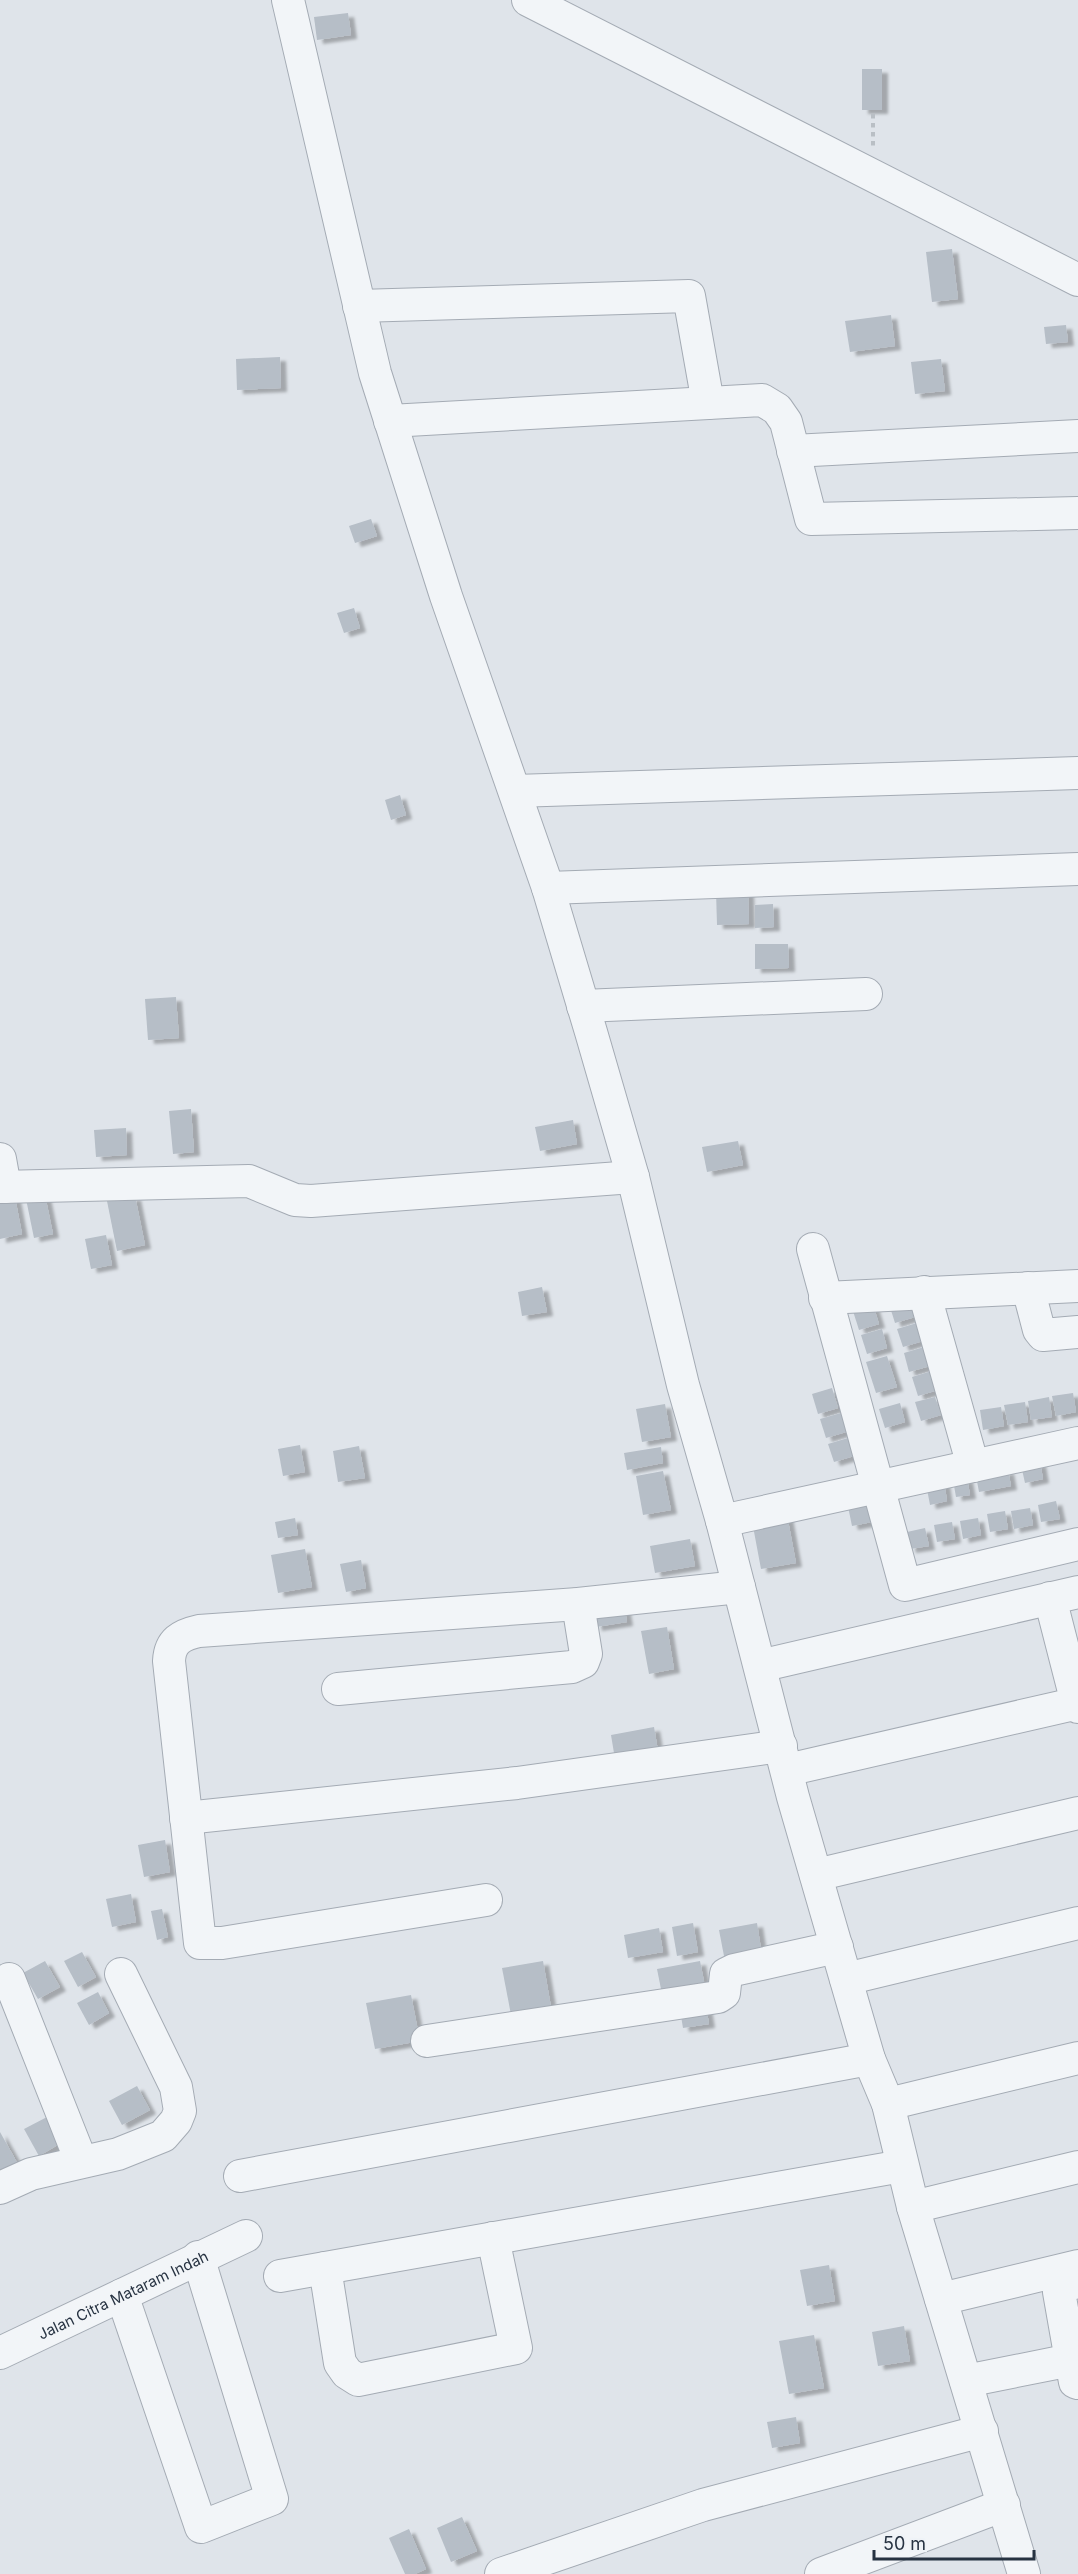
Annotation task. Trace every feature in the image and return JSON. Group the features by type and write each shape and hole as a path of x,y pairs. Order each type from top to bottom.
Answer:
{"street":[{"path":"288,0 375,373 446,596 548,888 583,1006 633,1177 683,1384 722,1521 816,1875 869,2059 888,2104 913,2206 1024,2574"},
{"path":"528,0 1078,280"},
{"path":"359,306 689,296 708,403"},
{"path":"390,420 762,400 777,409 786,422 812,519 1078,513"},
{"path":"793,451 1078,436"},
{"path":"515,791 1078,774"},
{"path":"548,888 1078,869"},
{"path":"583,1006 866,994"},
{"path":"2,1178 241,1180 260,1184 295,1200 311,1202 633,1177"},
{"path":"813,1249 910,1599 1078,1544"},
{"path":"825,1298 1078,1286"},
{"path":"1028,1288 1039,1330 1043,1335 1078,1332"},
{"path":"924,1292 973,1466"},
{"path":"722,1521 1078,1443"},
{"path":"486,1900 217,1943 200,1943 194,1817 169,1661 169,1651 175,1642 185,1634 199,1630 578,1604 739,1587"},
{"path":"194,1817 784,1758 1078,1704 1064,1595 760,1666"},
{"path":"338,1689 572,1667 583,1662 586,1654 578,1604"},
{"path":"816,1875 1078,1813"},
{"path":"846,1979 1078,1923"},
{"path":"427,2041 718,1997 724,1993 726,1974 734,1970 837,1947"},
{"path":"0,2188 31,2174 118,2154 163,2136 171,2130 180,2111 176,2086 121,1974"},
{"path":"9,1979 81,2161"},
{"path":"888,2104 1078,2058"},
{"path":"240,2176 869,2059"},
{"path":"280,2276 902,2166"},
{"path":"913,2206 1078,2167"},
{"name":"Jalan Citra Mataram Indah","path":"0,2354 198,2257 246,2236"},
{"path":"324,2268 340,2363 347,2373 358,2380 516,2348 493,2238"},
{"path":"122,2295 201,2527 272,2499 198,2257"},
{"path":"941,2299 1078,2265"},
{"path":"966,2381 1075,2372 1059,2292 1064,2286 1078,2282"},
{"path":"501,2574 703,2505 982,2431"},
{"path":"821,2574 1004,2505"}],"building":[{"path":"348,13 351,35 317,40 314,17"},
{"path":"862,69 882,69 882,110 862,110"},
{"path":"952,249 958,299 932,302 926,252"},
{"path":"891,315 895,346 850,352 845,321"},
{"path":"1066,325 1068,342 1046,344 1044,327"},
{"path":"280,357 281,388 237,390 236,359"},
{"path":"941,359 945,391 915,394 911,362"},
{"path":"371,519 377,536 355,543 349,526"},
{"path":"354,608 360,628 344,633 337,613"},
{"path":"400,795 406,815 391,820 385,800"},
{"path":"716,891 748,891 749,924 717,925"},
{"path":"773,904 774,927 755,928 755,905"},
{"path":"755,944 788,944 789,968 755,969"},
{"path":"176,997 179,1038 148,1040 145,999"},
{"path":"191,1109 194,1152 173,1154 169,1111"},
{"path":"573,1120 577,1144 540,1151 535,1127"},
{"path":"126,1128 127,1155 96,1157 94,1130"},
{"path":"738,1141 743,1165 707,1172 702,1147"},
{"path":"14,1192 22,1234 0,1239 0,1195"},
{"path":"45,1195 53,1234 34,1238 26,1199"},
{"path":"135,1196 145,1245 117,1251 107,1201"},
{"path":"106,1235 112,1265 91,1269 85,1239"},
{"path":"542,1287 547,1312 522,1316 518,1292"},
{"path":"909,1298 915,1317 895,1323 889,1304"},
{"path":"873,1305 879,1324 859,1330 853,1311"},
{"path":"917,1323 923,1341 903,1347 897,1329"},
{"path":"882,1329 887,1348 867,1354 861,1335"},
{"path":"924,1347 930,1366 909,1372 904,1353"},
{"path":"887,1356 897,1387 876,1393 866,1362"},
{"path":"932,1371 938,1390 918,1396 912,1377"},
{"path":"832,1388 838,1408 818,1414 812,1394"},
{"path":"1073,1393 1076,1412 1056,1416 1052,1396"},
{"path":"935,1397 941,1415 921,1421 915,1402"},
{"path":"1049,1397 1052,1417 1031,1420 1028,1401"},
{"path":"1025,1402 1028,1422 1008,1425 1004,1405"},
{"path":"900,1403 905,1422 885,1428 879,1409"},
{"path":"665,1404 671,1437 642,1442 636,1409"},
{"path":"1001,1407 1004,1426 983,1430 980,1410"},
{"path":"841,1413 846,1432 826,1438 820,1419"},
{"path":"848,1438 854,1456 834,1462 828,1444"},
{"path":"300,1445 305,1472 283,1476 278,1449"},
{"path":"359,1446 365,1478 338,1482 333,1451"},
{"path":"661,1447 663,1463 627,1470 624,1453"},
{"path":"1040,1462 1043,1479 1025,1483 1021,1465"},
{"path":"1008,1470 1011,1486 979,1492 976,1476"},
{"path":"663,1471 671,1510 643,1515 636,1476"},
{"path":"967,1478 970,1495 956,1497 953,1480"},
{"path":"944,1481 947,1501 930,1505 926,1484"},
{"path":"867,1494 872,1522 852,1526 846,1497"},
{"path":"1056,1501 1060,1519 1041,1522 1038,1505"},
{"path":"1030,1508 1033,1525 1014,1529 1011,1511"},
{"path":"1005,1511 1008,1529 990,1532 987,1514"},
{"path":"787,1515 796,1563 761,1569 752,1521"},
{"path":"295,1518 298,1535 278,1538 275,1522"},
{"path":"978,1518 981,1535 963,1539 960,1521"},
{"path":"952,1522 955,1539 937,1542 934,1525"},
{"path":"925,1528 929,1546 910,1549 907,1532"},
{"path":"690,1539 695,1566 655,1573 650,1546"},
{"path":"305,1549 312,1587 278,1593 271,1555"},
{"path":"361,1560 366,1588 346,1592 340,1564"},
{"path":"624,1604 627,1622 596,1627 593,1609"},
{"path":"667,1627 674,1669 649,1674 641,1631"},
{"path":"654,1727 659,1757 616,1765 611,1735"},
{"path":"165,1840 170,1872 144,1877 138,1845"},
{"path":"131,1894 136,1922 112,1927 106,1899"},
{"path":"162,1909 168,1937 157,1940 151,1911"},
{"path":"693,1923 698,1952 677,1956 672,1927"},
{"path":"757,1923 761,1949 724,1956 719,1930"},
{"path":"659,1928 663,1952 628,1958 624,1935"},
{"path":"82,1952 96,1977 78,1987 64,1961"},
{"path":"45,1961 60,1987 38,1999 23,1973"},
{"path":"543,1961 552,2013 512,2020 502,1968"},
{"path":"700,1961 706,1992 663,1999 657,1969"},
{"path":"98,1992 109,2013 89,2025 77,2003"},
{"path":"411,1995 420,2041 375,2049 366,2003"},
{"path":"706,2006 709,2024 683,2028 680,2010"},
{"path":"137,2086 150,2110 122,2125 109,2101"},
{"path":"47,2117 61,2143 39,2156 24,2129"},
{"path":"0,2132 19,2166 0,2176"},
{"path":"829,2265 835,2301 807,2306 800,2270"},
{"path":"904,2326 910,2361 878,2366 872,2332"},
{"path":"814,2335 824,2388 789,2394 779,2341"},
{"path":"796,2417 800,2443 772,2448 767,2422"},
{"path":"462,2517 477,2551 451,2562 437,2528"},
{"path":"409,2529 426,2569 415,2574 405,2574 389,2538"}]}
